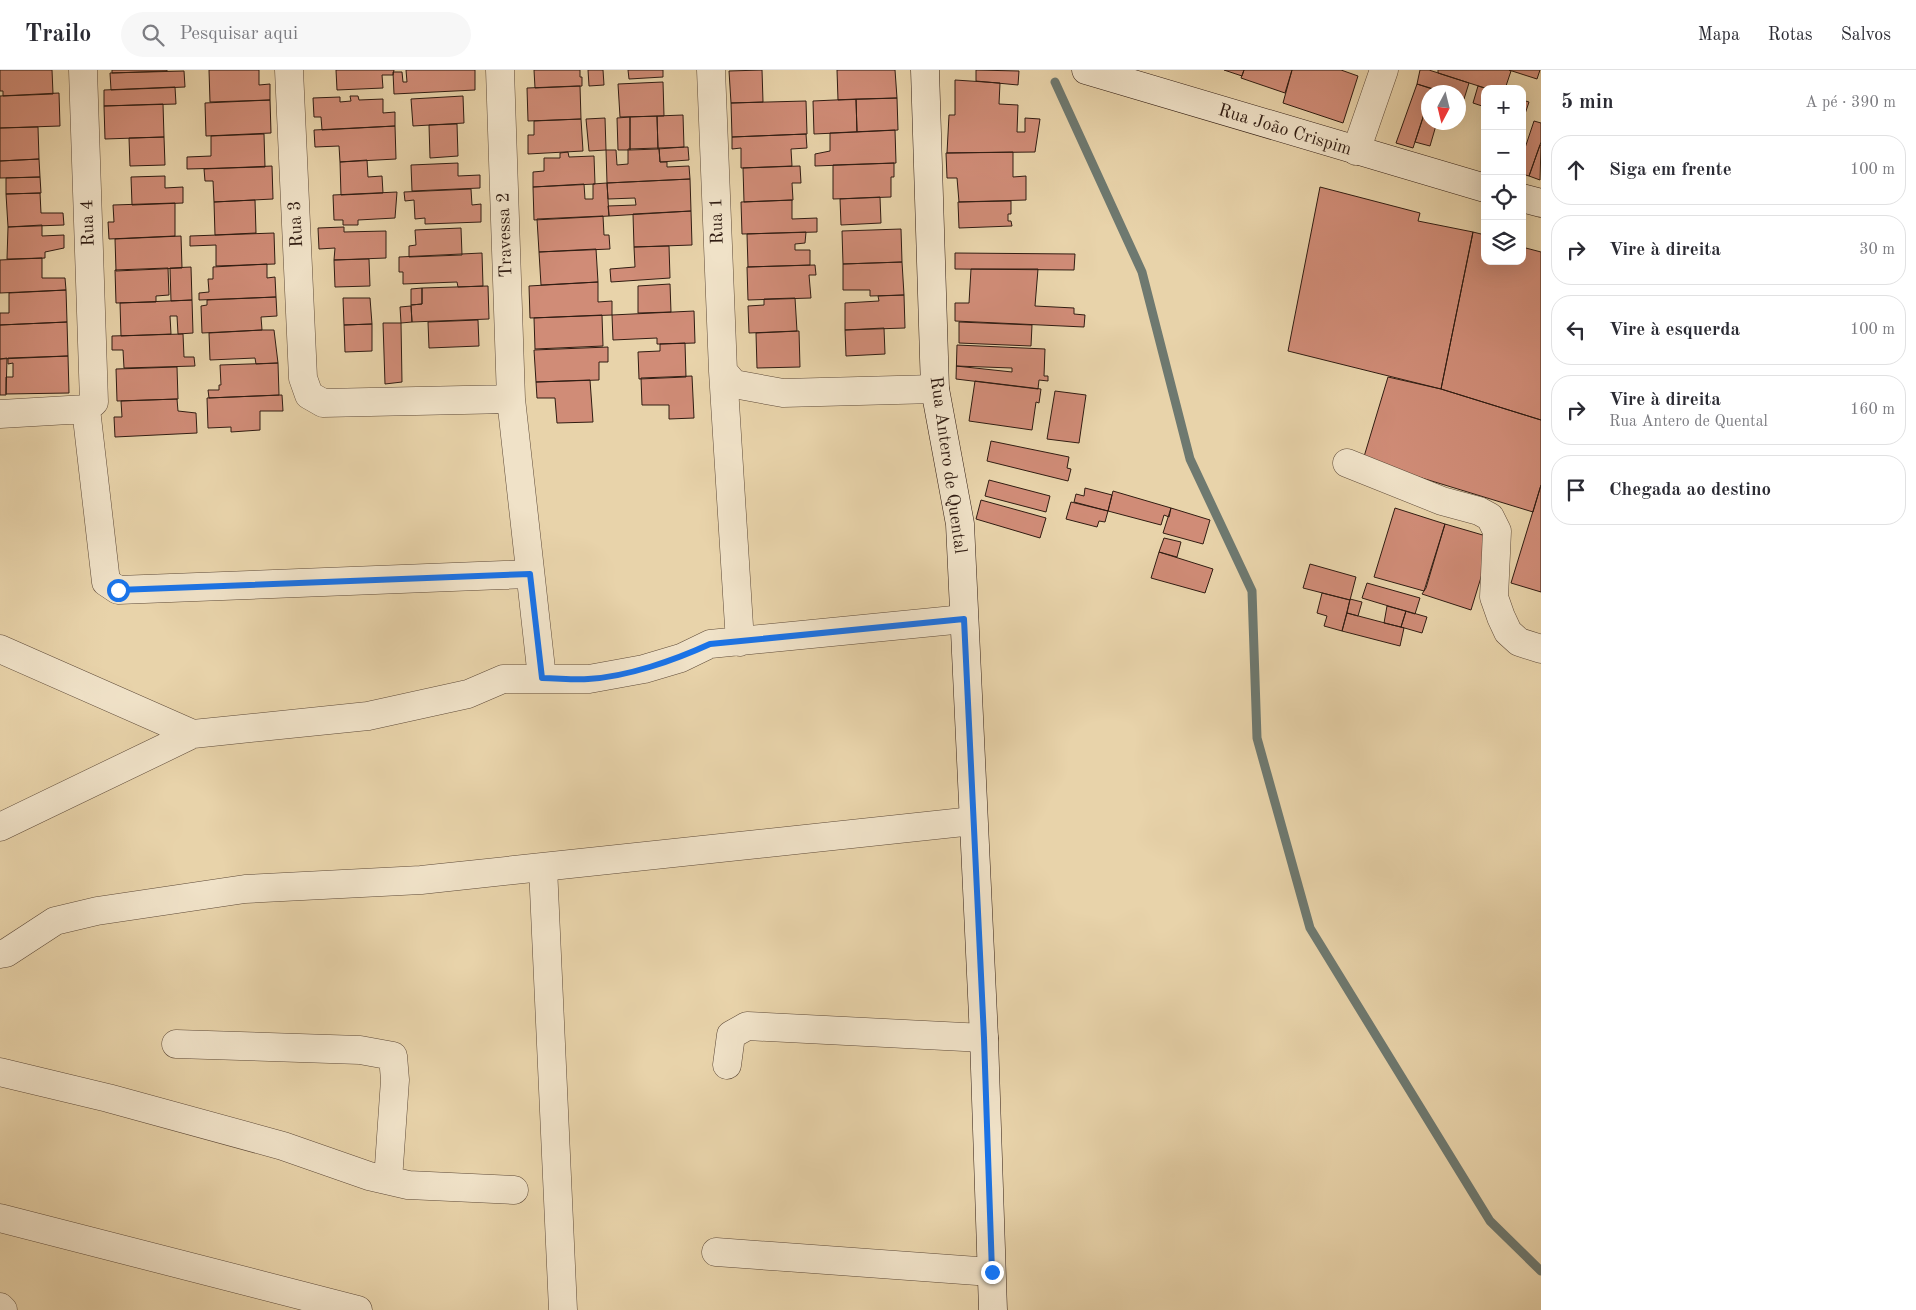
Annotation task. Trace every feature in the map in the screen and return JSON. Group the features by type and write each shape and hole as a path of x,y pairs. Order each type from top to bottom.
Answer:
{"street":[{"name":"Rua 4","path":"83,70 94,402 86,409"},
{"name":"Rua 3","path":"290,70 303,378 309,395 323,403 511,399"},
{"name":"Travessa 2","path":"500,70 511,399 542,678"},
{"name":"Rua 1","path":"711,70 723,371 740,642"},
{"name":"Rua Antero de Quental","path":"925,70 935,389 960,524 984,1038 993,1310"},
{"name":"Rua João Crispim","path":"1086,70 1481,187"},
{"path":"1356,151 1384,70"},
{"path":"1526,199 1541,204"},
{"path":"723,371 734,384 783,393 935,389"},
{"path":"0,414 86,409 106,582 118,590 530,574"},
{"path":"1348,463 1442,501 1479,511 1490,517 1497,531 1494,597 1500,617 1508,632 1518,642 1541,648"},
{"path":"0,827 193,734 368,716 468,694 503,679 589,679 644,669 681,658 710,644 964,619"},
{"path":"0,649 193,734"},
{"path":"0,954 6,953 55,921 97,911 245,888 395,882 973,821"},
{"path":"543,867 562,1310"},
{"path":"727,1065 731,1035 747,1026 984,1038"},
{"path":"176,1044 360,1050 394,1056 395,1080 388,1180"},
{"path":"0,1072 108,1098 283,1146 355,1172 408,1185 514,1190"},
{"path":"0,1218 358,1310"},
{"path":"716,1252 992,1272"},
{"path":"0,1307 3,1310"}],"building":[{"path":"0,70 52,70 53,94 3,96 3,91 0,91"},
{"path":"112,70 167,70 167,71 112,73"},
{"path":"209,70 259,70 259,85 270,84 270,100 210,102"},
{"path":"336,70 394,70 393,75 382,75 383,88 337,90"},
{"path":"406,70 475,70 475,90 394,94 393,72 402,72 403,82 407,82"},
{"path":"534,70 580,70 582,86 535,88"},
{"path":"588,70 603,70 604,85 589,86"},
{"path":"628,70 663,70 663,77 629,79"},
{"path":"762,70 763,102 731,103 729,71"},
{"path":"837,70 895,70 897,98 838,100"},
{"path":"976,70 1019,71 1018,85 976,81"},
{"path":"1224,70 1244,70 1242,76"},
{"path":"1244,70 1292,70 1285,93 1241,78"},
{"path":"1292,70 1341,70 1358,76 1343,123 1283,103"},
{"path":"1420,70 1429,70 1469,83 1466,93 1466,85 1417,84"},
{"path":"1438,70 1511,71 1506,85 1481,85 1481,87 1438,73"},
{"path":"1509,70 1540,70 1537,79"},
{"path":"184,71 185,87 111,90 110,73"},
{"path":"955,80 1000,83 999,104 1018,105 1017,132 1025,132 1025,118 1040,119 1035,152 947,153 949,115 955,115"},
{"path":"663,82 664,116 620,117 618,84"},
{"path":"1417,84 1421,85 1421,123 1413,148 1396,143"},
{"path":"580,86 581,119 528,121 527,88"},
{"path":"1478,86 1481,87 1481,106 1473,103"},
{"path":"175,87 176,104 104,106 104,90"},
{"path":"59,93 60,126 0,128 0,96"},
{"path":"350,96 358,96 359,100 383,99 383,113 395,112 395,126 322,130 321,117 314,117 313,98 340,97 340,102 351,101"},
{"path":"463,96 464,123 413,126 411,99"},
{"path":"897,98 898,130 857,132 856,99"},
{"path":"856,99 857,132 814,134 813,101"},
{"path":"270,100 271,133 206,136 205,103"},
{"path":"806,101 807,134 732,137 731,103"},
{"path":"163,104 164,137 105,139 104,106"},
{"path":"683,115 684,147 658,149 657,116"},
{"path":"657,116 658,149 630,150 630,117"},
{"path":"630,117 630,150 618,150 617,118"},
{"path":"605,118 606,150 589,151 586,119"},
{"path":"581,119 583,151 528,154 528,135 534,135 534,121"},
{"path":"1534,121 1541,123 1541,142 1529,176 1526,175 1526,145"},
{"path":"457,124 458,156 430,158 429,125"},
{"path":"1421,124 1421,130 1435,130 1430,146 1415,142"},
{"path":"395,126 396,159 340,162 339,146 315,147 314,130"},
{"path":"38,127 39,159 0,161 0,128"},
{"path":"895,130 896,163 815,166 815,154 830,151 830,133"},
{"path":"264,134 265,167 187,169 187,157 211,156 211,136"},
{"path":"806,134 807,148 791,149 792,166 741,168 741,148 732,149 732,137"},
{"path":"164,137 165,165 130,166 129,138"},
{"path":"1541,145 1540,180 1529,176"},
{"path":"688,147 689,160 660,162 659,148"},
{"path":"659,148 660,162 667,162 667,167 689,166 690,179 607,183 606,150 616,150 617,165 628,164 628,149"},
{"path":"568,152 569,157 594,156 595,184 533,187 533,172 544,171 544,158 560,158 560,153"},
{"path":"1013,152 1013,177 1026,176 1026,200 959,202 957,178 947,178 946,153"},
{"path":"39,159 40,177 0,178 0,161"},
{"path":"367,160 368,177 382,176 383,193 341,195 340,162"},
{"path":"458,163 458,176 480,175 480,188 412,191 411,165"},
{"path":"894,163 894,177 891,177 891,197 833,199 833,165"},
{"path":"272,166 273,199 214,202 213,181 205,181 204,169"},
{"path":"800,166 801,183 792,183 793,200 744,202 743,168"},
{"path":"165,176 165,188 183,187 183,203 132,205 131,177"},
{"path":"40,177 41,193 6,194 6,178"},
{"path":"690,179 691,211 609,216 608,206 636,205 635,198 608,199 607,183"},
{"path":"607,183 609,216 534,220 533,187 584,184 585,199 593,199 593,184"},
{"path":"1320,187 1420,213 1418,221 1473,232 1441,389 1288,351"},
{"path":"471,189 472,205 481,204 481,222 425,224 425,218 415,219 414,200 405,201 404,192"},
{"path":"397,192 395,218 358,220 358,225 343,225 343,220 334,220 333,195"},
{"path":"40,193 41,213 63,213 64,225 8,227 6,194"},
{"path":"880,197 881,223 841,225 840,199"},
{"path":"255,200 256,233 215,235 214,202"},
{"path":"792,200 792,219 817,218 817,232 742,234 741,202"},
{"path":"1011,201 1011,214 1008,214 1008,221 1011,221 1012,226 959,228 958,202"},
{"path":"175,203 175,236 109,239 108,222 114,222 113,205"},
{"path":"691,211 692,245 634,247 633,214"},
{"path":"603,216 604,235 609,235 610,249 539,252 537,219"},
{"path":"42,225 42,236 64,235 64,248 45,252 45,258 7,259 8,227"},
{"path":"344,227 344,232 386,231 386,258 334,260 335,248 319,249 318,228"},
{"path":"461,228 462,255 409,257 409,246 416,245 415,230"},
{"path":"901,229 902,262 843,264 842,231"},
{"path":"806,232 805,243 795,244 795,250 810,250 810,265 748,267 747,234"},
{"path":"1473,232 1481,234 1481,265 1526,265 1526,248 1541,252 1541,420 1441,389"},
{"path":"274,233 275,264 216,266 216,245 190,246 190,236"},
{"path":"181,236 182,268 116,271 115,239"},
{"path":"669,246 670,278 611,282 610,269 635,267 634,247"},
{"path":"596,249 598,282 541,285 539,252"},
{"path":"482,253 483,286 458,287 457,282 403,284 403,272 399,272 399,257"},
{"path":"955,253 1075,254 1074,270 955,269"},
{"path":"42,258 42,278 65,278 66,290 0,293 0,260"},
{"path":"369,259 370,286 335,287 334,260"},
{"path":"902,262 904,295 870,296 870,290 843,290 843,264"},
{"path":"267,264 267,278 275,277 276,297 199,300 199,293 209,292 208,279 213,279 213,267"},
{"path":"815,265 816,275 809,275 811,298 748,300 747,267"},
{"path":"191,267 192,300 171,301 170,268"},
{"path":"168,268 169,295 156,296 156,302 116,303 115,270"},
{"path":"971,269 1038,269 1035,306 1074,308 1074,314 1085,315 1084,327 955,321 955,303 969,303"},
{"path":"598,282 598,302 612,301 612,315 530,318 529,286"},
{"path":"670,284 671,312 638,313 638,286"},
{"path":"488,286 489,319 412,322 411,305 422,304 422,288"},
{"path":"422,288 422,304 411,305 411,289"},
{"path":"66,290 67,322 0,325 0,313 9,313 9,293"},
{"path":"904,295 905,328 845,330 845,303 879,301 878,296"},
{"path":"276,297 277,316 261,317 262,330 202,333 201,306 207,305 207,300"},
{"path":"343,298 370,298 372,324 344,325"},
{"path":"795,298 797,331 749,333 748,306 764,305 764,299"},
{"path":"192,300 193,333 178,334 177,316 170,316 171,334 121,336 120,303"},
{"path":"411,306 412,322 401,323 400,307"},
{"path":"694,311 695,343 657,344 657,338 613,340 612,315"},
{"path":"602,315 603,346 535,349 534,318"},
{"path":"478,320 479,346 429,348 428,322"},
{"path":"67,322 68,356 0,359 0,325"},
{"path":"959,322 1032,325 1031,346 959,343"},
{"path":"383,323 401,323 402,382 385,384"},
{"path":"372,324 372,351 345,352 344,325"},
{"path":"884,328 885,354 846,356 845,330"},
{"path":"274,330 278,363 256,364 255,358 210,360 209,333"},
{"path":"799,331 800,367 757,368 756,333"},
{"path":"183,334 184,357 194,357 195,366 124,368 123,350 112,350 112,336"},
{"path":"685,343 686,377 639,379 638,352 660,351 660,344"},
{"path":"957,345 1045,349 1044,376 1048,376 1048,381 1039,380 1038,389 956,379 956,366","holes":["956,366 1012,368 1012,372"]},
{"path":"608,347 608,362 599,362 599,380 536,382 534,350"},
{"path":"68,356 69,393 6,394 6,377 13,377 13,363 8,364 8,358"},
{"path":"7,358 6,395 0,395 0,359"},
{"path":"278,363 279,395 209,398 208,390 219,390 219,385 221,385 220,365"},
{"path":"177,367 178,399 117,401 116,369"},
{"path":"692,376 694,418 669,419 669,405 642,405 641,378"},
{"path":"1388,377 1441,389 1541,420 1541,485 1533,512 1363,460"},
{"path":"590,380 593,422 557,423 555,398 537,398 536,382"},
{"path":"975,381 1041,389 1039,403 1036,402 1032,430 969,421"},
{"path":"1055,391 1086,395 1079,443 1047,439"},
{"path":"282,395 283,411 260,411 260,430 231,432 231,427 208,428 207,398"},
{"path":"177,399 178,411 196,413 197,433 115,437 114,417 122,417 121,401"},
{"path":"991,441 1069,457 1067,468 1071,469 1068,481 987,461"},
{"path":"989,480 1050,496 1046,512 985,496"},
{"path":"1541,485 1541,592 1511,583"},
{"path":"1085,488 1112,495 1108,511 1074,502 1076,494 1084,496"},
{"path":"1113,491 1171,508 1169,517 1164,515 1161,525 1108,511"},
{"path":"981,500 1046,518 1040,538 976,519"},
{"path":"1071,502 1108,511 1105,522 1099,521 1097,527 1066,519"},
{"path":"1171,508 1210,520 1203,544 1163,533"},
{"path":"1395,508 1445,524 1424,591 1374,577"},
{"path":"1445,524 1493,538 1471,610 1422,594 1426,588"},
{"path":"1164,538 1181,542 1177,557 1159,552"},
{"path":"1159,552 1213,569 1205,593 1151,578"},
{"path":"1310,564 1356,577 1350,600 1303,588"},
{"path":"1367,583 1420,598 1415,614 1362,598"},
{"path":"1322,593 1350,600 1342,631 1324,626 1327,616 1317,613"},
{"path":"1350,599 1362,602 1358,616 1347,613"},
{"path":"1387,606 1406,611 1401,627 1384,623"},
{"path":"1406,611 1427,617 1422,633 1401,627"},
{"path":"1347,613 1404,628 1400,646 1342,631"}],"waterway":[{"path":"1055,82 1142,272 1190,459 1252,591 1257,738 1310,928 1490,1221 1541,1271"}],"route":[{"path":"118,590 138,591 530,574 542,678 589,679 644,669 681,658 710,644 964,619 984,1038 992,1272"}]}
